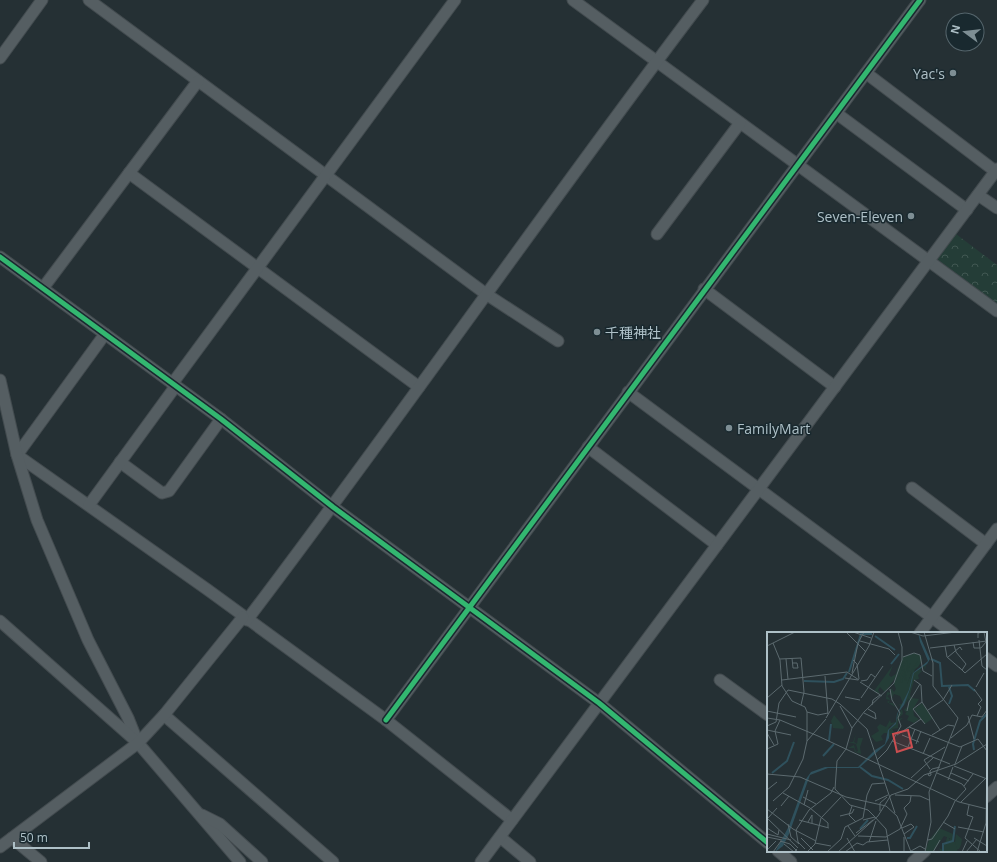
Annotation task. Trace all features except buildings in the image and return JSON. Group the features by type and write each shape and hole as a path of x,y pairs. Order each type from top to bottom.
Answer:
{"street":[{"path":"0,58 42,0"},
{"path":"89,0 486,294 558,341"},
{"path":"89,505 257,268 455,0"},
{"path":"573,0 997,312"},
{"path":"0,847 138,742 164,715 245,619 333,507 486,294 703,0"},
{"path":"386,720 470,609 704,289 920,0"},
{"path":"481,862 996,170 866,73"},
{"path":"43,288 198,81"},
{"path":"836,113 966,210"},
{"path":"657,234 740,123"},
{"path":"129,173 419,387"},
{"path":"978,195 997,208"},
{"path":"0,257 221,419 333,507 470,609 600,703 767,840"},
{"path":"704,289 835,387"},
{"path":"17,454 105,334"},
{"path":"0,380 17,454 39,527 88,640 128,718 138,742"},
{"path":"628,392 951,632"},
{"path":"120,462 162,493 169,491 221,419"},
{"path":"588,447 717,545"},
{"path":"17,454 386,720 512,820"},
{"path":"912,488 986,544"},
{"path":"921,632 997,529"},
{"path":"0,621 138,742 240,862"},
{"path":"987,659 997,666"},
{"path":"720,680 767,714"},
{"path":"164,715 333,862"},
{"path":"987,796 997,788"},
{"path":"198,813 220,824 262,862"},
{"path":"500,837 530,862"},
{"path":"12,838 41,862"},
{"path":"779,852 791,862"},
{"path":"913,862 924,852"}],"green space":[{"path":"956,234 997,265 997,304 937,259"}],"cycle path":[{"path":"386,720 920,0"},
{"path":"0,257 221,419 333,507 599,703 767,842"}],"place":[{"name":"Yac's","path":"953,73"},
{"name":"Seven-Eleven","path":"911,216"},
{"name":"千種神社","path":"597,332"},
{"name":"FamilyMart","path":"729,428"}]}
